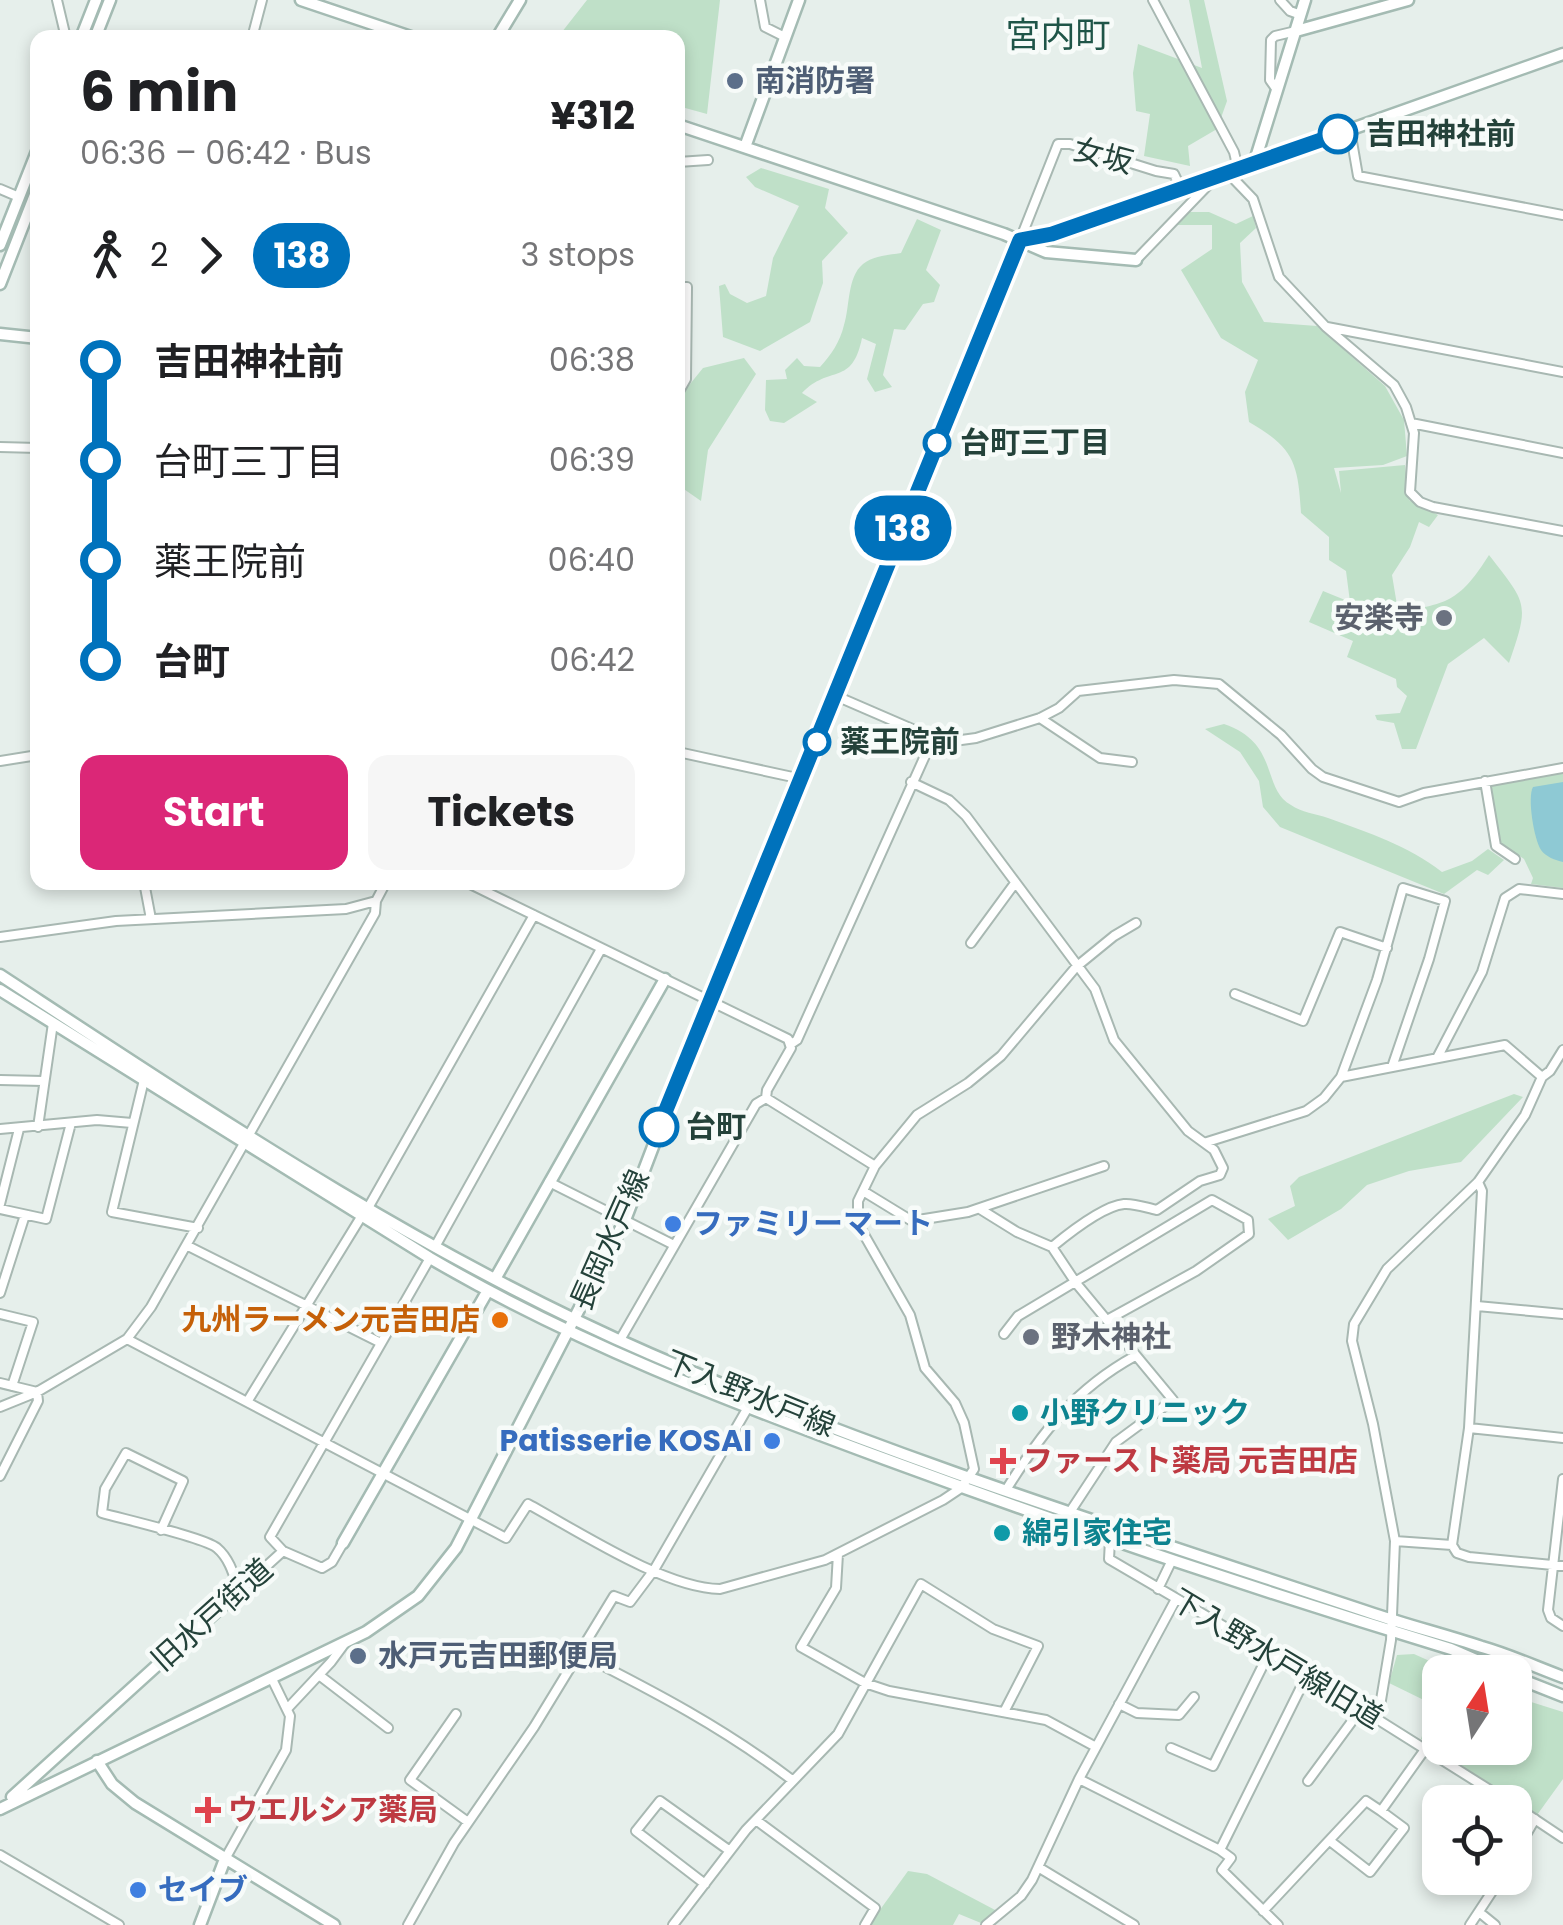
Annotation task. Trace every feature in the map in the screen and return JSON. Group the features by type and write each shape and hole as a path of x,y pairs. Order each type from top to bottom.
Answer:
{"main road":[{"path":"84,30 96,0"},
{"path":"99,30 110,0"},
{"path":"301,0 390,30"},
{"path":"503,30 520,0"},
{"path":"745,147 799,0"},
{"path":"1254,164 1306,0"},
{"path":"1296,31 1408,0"},
{"path":"1020,240 1052,234 1560,56"},
{"path":"685,126 1056,254 1136,260"},
{"path":"0,245 30,169"},
{"path":"0,284 30,207"},
{"name":"長岡水戸線","path":"2,1807 345,1643 392,1616 438,1574 472,1520 624,1220 1020,240"},
{"path":"0,334 30,337"},
{"name":"下入野水戸線","path":"0,975 430,1258 487,1292 568,1332 747,1409 1110,1540 1392,1626 1487,1648 1563,1678"},
{"path":"495,1279 665,979"},
{"name":"下入野水戸線","path":"0,990 248,1140"},
{"name":"下入野水戸線","path":"365,1213 574,1319 754,1398 1464,1655"},
{"name":"旧水戸街道","path":"343,1543 487,1292"},
{"name":"旧水戸街道","path":"2,1807 239,1591"},
{"path":"1532,1684 1563,1696"},
{"path":"97,1761 122,1793 334,1925"},
{"path":"200,1925 226,1860"}],"street":[{"path":"58,0 64,30"},
{"path":"254,30 262,0"},
{"path":"760,0 764,28 786,37"},
{"path":"1153,0 1234,152 1234,171 1253,199 1280,277 1326,326 1394,386 1414,432 1410,492 1414,498 1433,507 1563,531"},
{"path":"1280,0 1287,9 1301,15"},
{"path":"1277,90 1270,80 1270,45 1275,36 1296,31"},
{"path":"1350,130 1358,176 1563,216"},
{"name":"女坂","path":"1020,240 1058,144 1070,144 1174,174 1181,189"},
{"path":"685,162 708,160"},
{"path":"1136,260 1215,178"},
{"path":"0,189 19,197"},
{"path":"685,287 685,381"},
{"path":"1326,326 1563,372"},
{"path":"1411,423 1563,453"},
{"path":"0,447 30,448"},
{"path":"836,696 933,738 954,741 1040,718 1078,691 1174,680 1207,682 1220,684 1323,777 1400,802 1485,780 1563,768"},
{"path":"1040,718 1100,758 1132,762"},
{"path":"766,1098 792,1044 798,1040 933,738"},
{"path":"685,754 802,779"},
{"path":"0,762 30,756"},
{"path":"1485,780 1496,846 1515,860"},
{"path":"911,782 955,805 1096,989 1114,1040 1188,1130 1207,1142 1223,1168 1220,1175 1200,1180 1157,1210 1117,1206 1084,1221 1052,1247"},
{"path":"970,943 1014,883"},
{"path":"1207,1142 1306,1112 1341,1077 1387,948 1403,888 1445,901 1430,959 1392,1067"},
{"path":"1437,1058 1482,972 1505,898 1519,889 1563,894"},
{"path":"146,890 151,919"},
{"path":"0,1408 38,1392 127,1339 151,1308 375,913 382,890"},
{"path":"482,890 792,1044"},
{"path":"0,937 57,927 151,919 346,909 376,901"},
{"path":"248,1402 365,1213 534,915"},
{"path":"127,1339 506,1538 528,1504 654,1570 691,1586 720,1588 801,1568 838,1554 961,1488 974,1465 964,1423 954,1403 925,1368 910,1315 858,1224 856,1210 875,1166 917,1115 1002,1056 1076,967 1136,923"},
{"path":"1235,994 1303,1021 1340,932 1387,948"},
{"path":"436,1246 601,949"},
{"path":"38,1127 54,1024"},
{"path":"1341,1077 1505,1045 1542,1077"},
{"path":"1378,1718 1392,1626 1395,1541 1351,1336 1358,1313 1388,1270 1478,1182 1525,1116 1542,1077 1550,1072 1563,1050"},
{"path":"0,1080 43,1081"},
{"path":"144,1080 112,1212 198,1228"},
{"path":"766,1098 875,1166"},
{"path":"620,1340 756,1104 766,1098"},
{"path":"0,1129 132,1122"},
{"path":"19,1128 0,1206 46,1218 71,1123"},
{"path":"864,1191 912,1220 980,1209 1104,1166"},
{"path":"550,1182 674,1245"},
{"path":"1478,1182 1482,1191 1477,1306 1468,1428 1452,1545 1458,1553 1469,1557 1559,1566"},
{"path":"1004,1334 1018,1316 1212,1200 1248,1220 1249,1234 1196,1271 1106,1320"},
{"path":"980,1209 1017,1232 1052,1247 1076,1283 1172,1400 1116,1442 1070,1512"},
{"path":"0,1293 25,1215"},
{"path":"188,1246 382,1343"},
{"path":"283,1551 270,1537 430,1258"},
{"path":"1477,1306 1563,1314"},
{"path":"0,1314 32,1322 12,1386"},
{"path":"1006,1490 1059,1416 1100,1376 1136,1356"},
{"path":"0,1383 38,1392"},
{"path":"0,1476 38,1400 38,1392"},
{"path":"408,1925 468,1822 534,1727 614,1596 630,1602 654,1570 747,1409"},
{"path":"1468,1428 1563,1438"},
{"path":"161,1530 183,1481 126,1453 105,1489 102,1513 216,1546 229,1562 239,1591"},
{"path":"1563,1479 1559,1566 1548,1610 1550,1618 1563,1626"},
{"name":"下入野水戸線旧道","path":"1110,1540 1110,1559 1422,1746"},
{"path":"1395,1541 1452,1545"},
{"name":"旧水戸街道","path":"239,1591 283,1551 322,1568 332,1562 343,1543"},
{"path":"838,1554 836,1588 801,1647 865,1683 905,1695 1046,1720 1096,1747"},
{"path":"1158,1589 1172,1560"},
{"path":"673,1925 756,1820 838,1734 920,1584 994,1630 1038,1646 1004,1712"},
{"path":"986,1925 1021,1896 1038,1868 1096,1747 1176,1599"},
{"path":"288,1709 345,1643"},
{"path":"578,1653 704,1718 792,1780"},
{"path":"1171,1748 1213,1766 1270,1653"},
{"path":"319,1675 388,1728"},
{"path":"1220,1850 1307,1675"},
{"path":"226,1860 286,1750 288,1709 272,1679"},
{"path":"1120,1704 1137,1713 1179,1715 1194,1697"},
{"path":"1308,1781 1362,1708"},
{"path":"456,1714 410,1780 468,1822"},
{"path":"1381,1811 1422,1754"},
{"name":"下入野水戸線旧道","path":"1452,1765 1483,1785"},
{"path":"1080,1780 1231,1858 1222,1870 1278,1925"},
{"path":"705,1884 636,1831 660,1800 730,1851"},
{"path":"1264,1911 1366,1801 1404,1828 1370,1872 1330,1841"},
{"name":"下入野水戸線旧道","path":"1532,1817 1563,1838"},
{"path":"1532,1824 1535,1819"},
{"path":"756,1820 875,1908 865,1925"},
{"path":"0,1855 118,1925"},
{"path":"1038,1868 1134,1925"},
{"path":"1470,1925 1490,1895"},
{"path":"1479,1912 1495,1925"}],"green space":[{"path":"587,0 720,0 707,114 685,108 685,30 563,30"},
{"path":"1189,0 1204,0 1227,101 1217,129 1188,146 1190,166 1144,156 1150,114 1136,111 1133,73 1138,44 1202,68"},
{"path":"761,168 829,189 825,208 848,233 822,261 823,283 810,322 760,351 723,337 719,286 725,284 730,294 747,303 766,296 773,258 799,206 755,187 746,177"},
{"path":"1186,212 1209,212 1236,224 1253,216 1256,228 1240,243 1242,282 1264,322 1317,326 1385,386 1404,420 1407,456 1383,465 1334,468 1341,493 1339,471 1405,465 1409,500 1438,515 1429,527 1419,522 1410,547 1392,575 1398,611 1430,606 1452,597 1489,555 1518,595 1522,615 1509,663 1484,638 1448,664 1416,749 1402,749 1394,723 1377,720 1375,715 1400,713 1407,696 1397,687 1396,679 1347,657 1353,641 1309,622 1323,591 1350,602 1346,571 1329,560 1329,537 1301,513 1291,458 1276,440 1249,422 1245,392 1258,360 1221,338 1181,270 1212,249 1212,225 1174,225"},
{"path":"917,219 941,230 926,270 940,285 934,302 923,304 905,330 894,329 883,375 892,387 875,392 867,379 876,344 862,338 858,353 846,369 812,384 802,393 817,402 784,423 770,421 765,410 766,380 787,379 785,370 797,358 804,366 820,367 840,337 858,270 871,259 901,253"},
{"path":"744,358 756,374 708,450 701,501 685,490 685,390 703,368"},
{"path":"1224,724 1254,742 1276,788 1295,807 1387,841 1442,872 1472,861 1488,849 1504,860 1488,875 1477,870 1444,894 1280,827 1263,807 1259,781 1240,752 1205,729"},
{"path":"1563,773 1563,888 1531,884 1533,878 1524,859 1501,843 1491,787 1493,782"},
{"path":"1514,1094 1523,1097 1461,1162 1409,1171 1367,1185 1341,1209 1288,1240 1268,1219 1295,1206 1290,1186 1299,1177"},
{"path":"1397,1655 1422,1658 1422,1699 1389,1683"},
{"path":"1532,1702 1563,1712 1563,1779 1537,1815 1532,1812 1532,1785 1491,1785 1461,1765 1532,1765"},
{"path":"908,1871 927,1874 997,1911 981,1923 959,1914 953,1925 869,1925"}],"water":[{"path":"1563,782 1563,862 1548,856 1538,845 1531,800 1533,787"}],"bus line":[{"name":"138","path":"659,1127 1020,240 1036,240 1338,134"}],"place":[{"name":"南消防署","path":"735,81"},
{"name":"吉田神社前","path":"1338,134"},
{"name":"台町三丁目","path":"937,443"},
{"name":"安楽寺","path":"1444,618"},
{"name":"薬王院前","path":"817,742"},
{"name":"台町","path":"659,1127"},
{"name":"ファミリーマート","path":"673,1224"},
{"name":"九州ラーメン元吉田店","path":"500,1320"},
{"name":"野木神社","path":"1031,1337"},
{"name":"小野クリニック","path":"1020,1413"},
{"name":"Patisserie KOSAI","path":"772,1441"},
{"name":"ファースト薬局 元吉田店","path":"1003,1461"},
{"name":"綿引家住宅","path":"1002,1533"},
{"name":"水戸元吉田郵便局","path":"358,1656"},
{"name":"ウエルシア薬局","path":"208,1810"},
{"name":"セイブ","path":"138,1890"}],"district":[{"name":"宮内町","path":"1058,35"}]}
